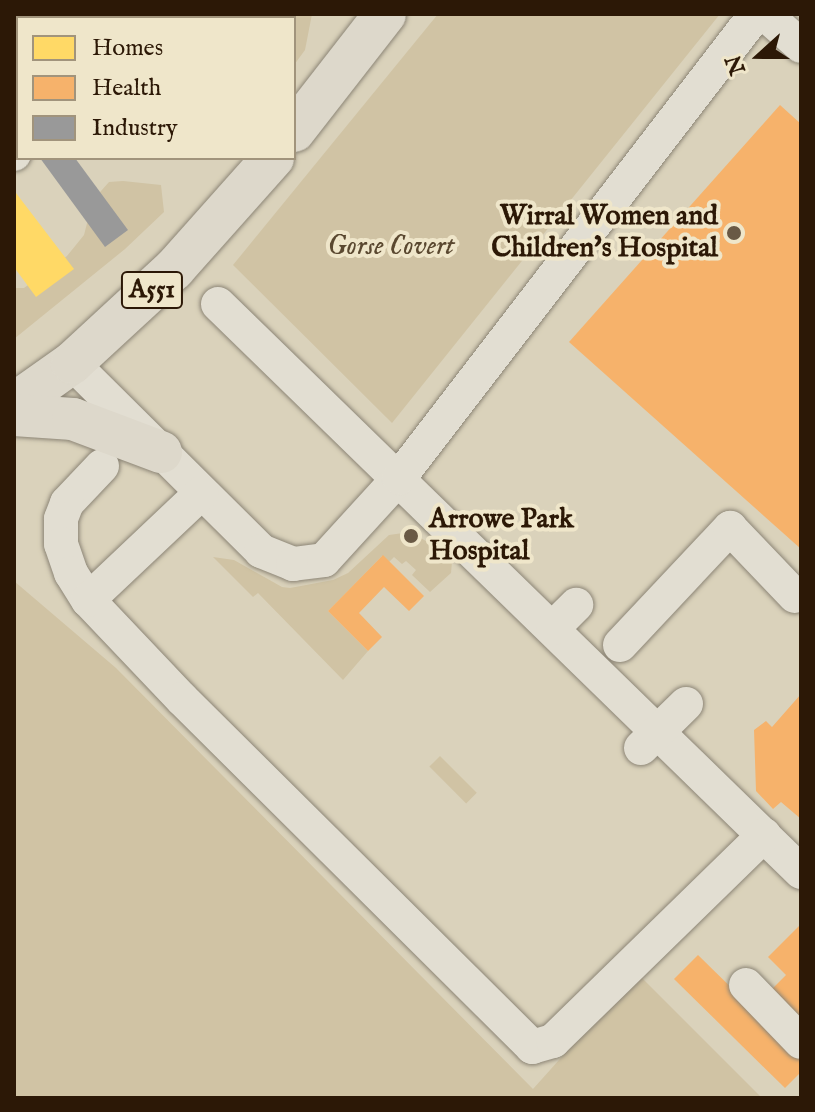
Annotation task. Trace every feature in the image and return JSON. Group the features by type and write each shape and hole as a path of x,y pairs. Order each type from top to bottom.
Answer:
{"main road":[{"path":"296,128 385,14"},
{"name":"A551","path":"14,404 72,363 174,269 271,160"},
{"path":"14,415 73,419 161,452"}],"street":[{"path":"72,363 261,551 293,564 324,560 399,478 756,14"},
{"path":"765,14 801,46"},
{"path":"218,304 399,478 497,589 564,616 595,682 649,740 764,835 801,872"},
{"path":"102,466 67,503 61,519 61,544 71,573 88,600 182,699 532,1047 553,1041 764,835"},
{"path":"88,600 201,493"},
{"path":"620,645 730,528 795,596"},
{"path":"649,740 686,704"},
{"path":"746,985 801,1042"}],"green space":[{"path":"312,14 305,50 296,62 296,16 262,16"},
{"name":"Gorse Covert","path":"438,14 720,14 392,423 233,265"},
{"path":"109,182 161,185 164,212 125,249 14,339 14,288 24,288 67,256 84,235 93,200"},
{"path":"410,532 440,549 452,562 451,573 430,592 412,575 416,570 406,561 402,564 394,557 389,562 382,556 328,611 368,651 343,680 258,593 253,597 213,557 234,560 282,587 290,588 333,580 348,573 389,535"},
{"path":"14,581 116,668 533,1089 637,973 762,1098 14,1098"},
{"path":"440,756 477,793 466,803 429,767"}],"building: Homes":[{"path":"16,193 74,269 36,297 14,267"}],"building: Health":[{"name":"Wirral Women and Children's Hospital","path":"780,105 801,124 801,549 569,342"},
{"path":"383,555 424,596 409,611 384,587 359,613 382,637 368,651 328,611"},
{"path":"801,694 801,819 781,802 773,809 756,791 754,730 766,721 772,727"},
{"path":"801,924 801,1019 772,989 786,975 768,957"},
{"path":"698,955 801,1056 801,1072 785,1088 674,979"}],"building: Industry":[{"path":"174,14 231,14 228,16 170,16"},
{"path":"41,160 76,160 128,230 105,247"}],"place":[{"name":"Wirral Women and Children's Hospital","path":"734,233"},
{"name":"Arrowe Park Hospital","path":"411,536"}]}
